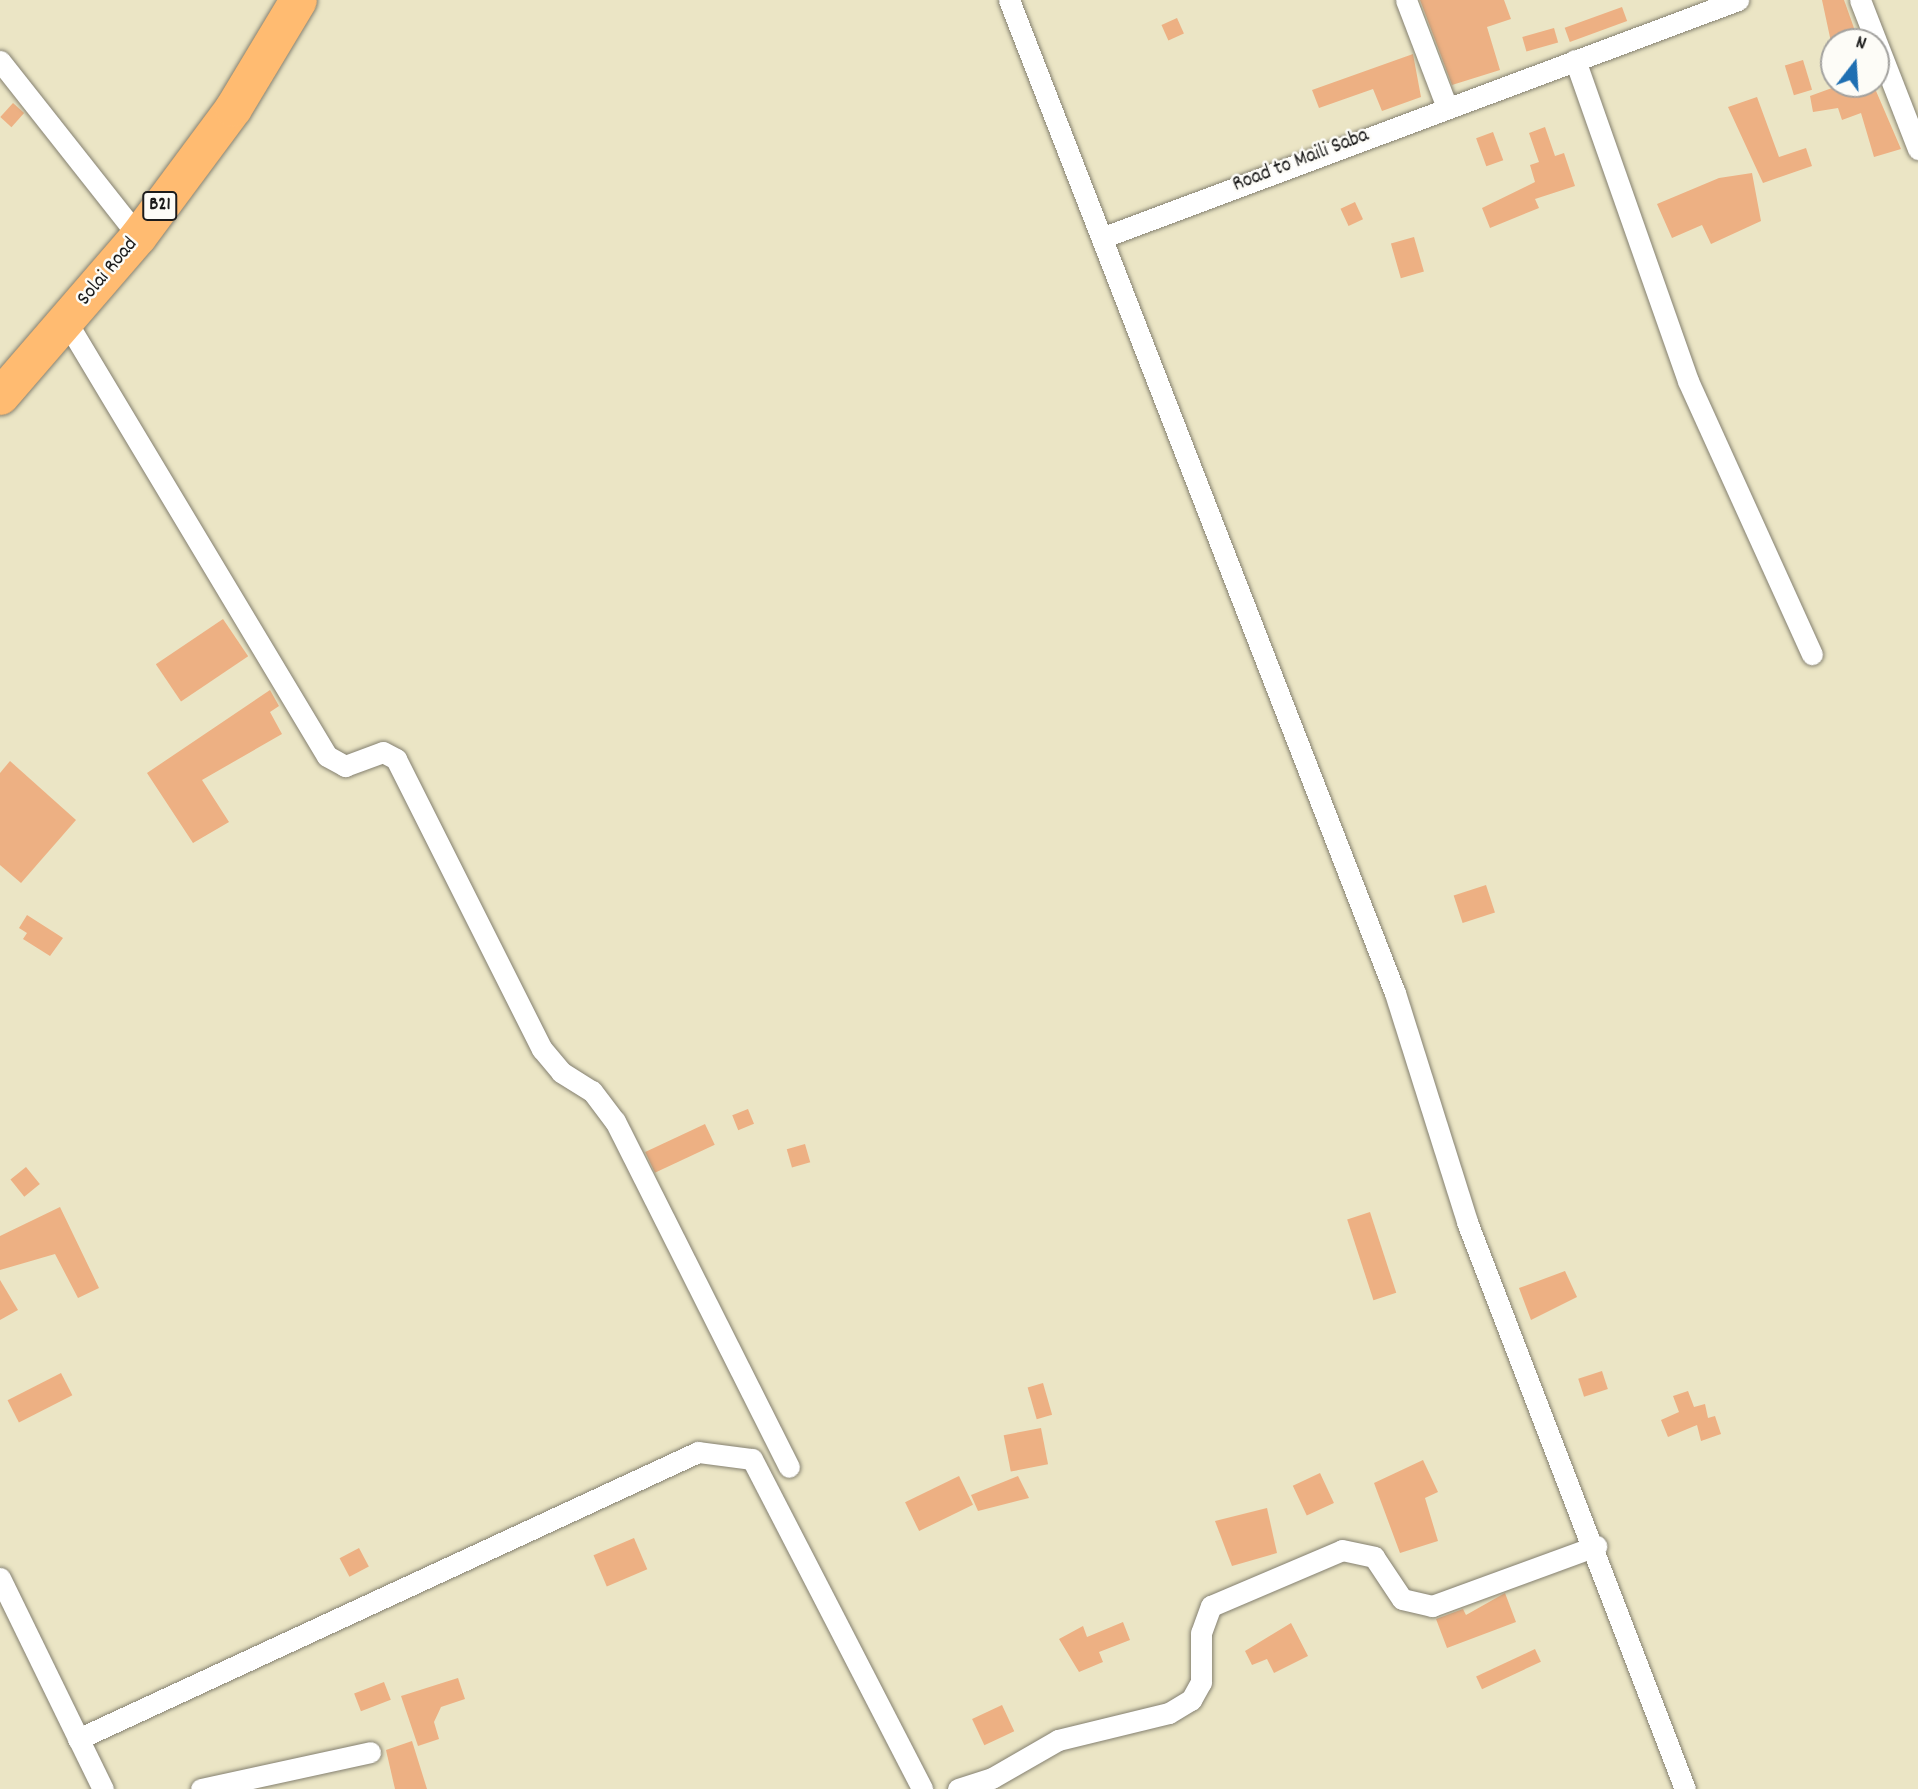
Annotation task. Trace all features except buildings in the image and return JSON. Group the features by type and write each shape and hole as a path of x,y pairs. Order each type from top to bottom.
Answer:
{"highway":[{"name":"Solai Road","path":"0,396 138,236 233,108 298,0"}],"street":[{"path":"1009,0 1104,237 1391,981 1467,1222 1596,1546 1685,1789"},
{"path":"1406,0 1446,105"},
{"name":"Road to Maili Saba","path":"1104,237 1446,105 1738,0"},
{"path":"1860,0 1918,149"},
{"path":"1575,60 1688,381 1812,654"},
{"path":"0,61 138,236"},
{"path":"66,321 327,756 345,766 383,752 396,759 542,1049 561,1072 593,1091 615,1121 789,1467"},
{"path":"78,1739 698,1452 752,1459 922,1789"},
{"path":"958,1789 992,1778 1058,1740 1169,1713 1191,1700 1201,1682 1201,1633 1211,1606 1342,1550 1374,1557 1402,1599 1425,1606 1596,1546"},
{"path":"0,1578 103,1789"},
{"path":"201,1789 370,1752"}]}
